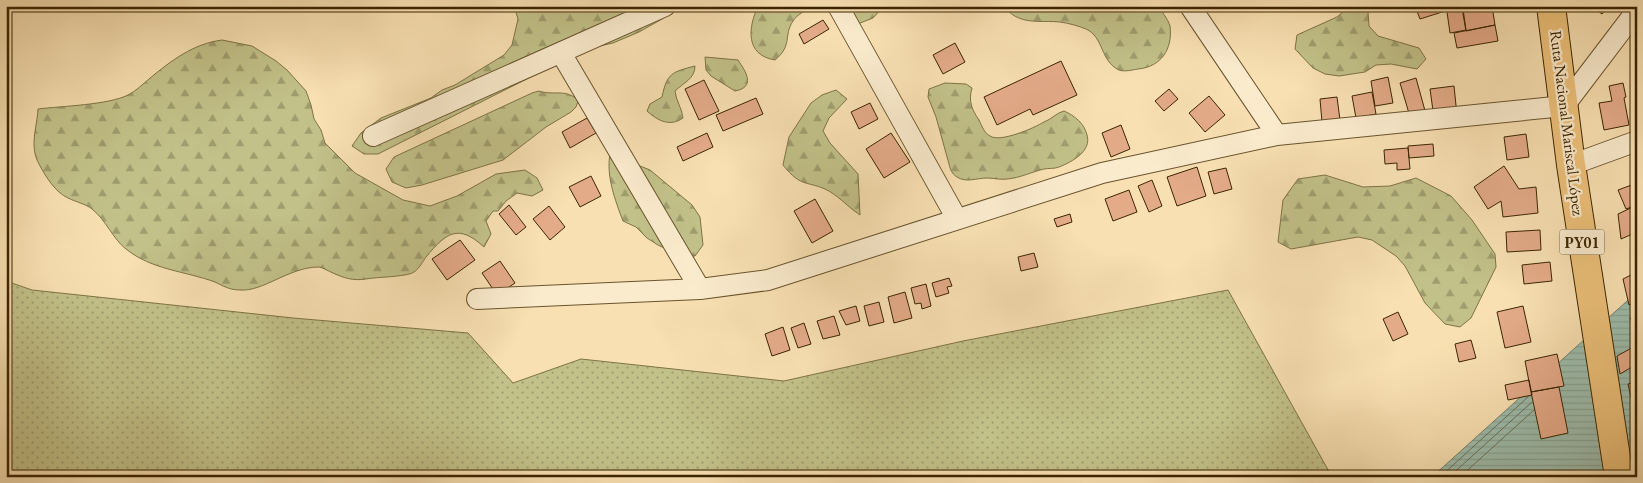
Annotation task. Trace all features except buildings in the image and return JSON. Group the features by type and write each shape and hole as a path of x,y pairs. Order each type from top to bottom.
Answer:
{"highway":[{"name":"Ruta Nacional Mariscal López","path":"1551,6 1571,165 1619,477"}],"street":[{"path":"373,136 665,6"},
{"path":"838,6 957,219"},
{"path":"1190,6 1276,135"},
{"path":"477,299 700,289 768,280 1102,172 1276,135 1564,106 1637,10"},
{"path":"560,53 700,289"},
{"path":"1571,165 1637,141"}],"green space":[{"path":"514,6 685,6 639,32 613,43 586,49 378,154 364,154 352,146 361,133 381,118 431,98 504,55 512,45 518,19"},
{"path":"758,6 812,6 799,14 793,21 788,31 784,50 775,60 758,53 751,39 752,23"},
{"path":"835,6 884,6 873,18 860,23 847,18"},
{"path":"1004,6 1158,6 1170,26 1170,42 1164,55 1153,65 1146,68 1121,71 1108,61 1096,38 1086,29 1063,22 1030,21 1016,17"},
{"path":"1350,6 1372,6 1368,12 1369,26 1378,36 1419,48 1426,59 1417,69 1391,64 1376,65 1365,72 1339,76 1325,74 1313,68 1295,49 1297,35 1337,17"},
{"path":"222,40 252,46 287,70 306,91 314,119 321,130 325,143 355,173 403,200 430,206 457,196 496,174 525,170 537,178 543,190 532,196 517,193 506,201 498,211 493,211 486,221 491,234 484,247 467,235 453,234 440,242 416,271 405,275 361,280 341,276 319,267 297,271 249,290 236,290 204,278 158,266 136,256 121,245 92,209 63,195 48,179 39,164 34,150 38,109 97,103 128,95 183,54 202,45"},
{"path":"705,57 738,60 746,74 747,83 745,86 735,91 711,76 706,70"},
{"path":"695,66 691,78 675,91 683,118 678,121 664,122 655,118 647,111 650,104 662,97 666,83 672,75"},
{"path":"945,83 966,84 972,88 970,97 973,109 985,131 990,136 1001,138 1017,134 1039,125 1064,111 1084,127 1088,141 1087,146 1075,159 1057,168 1044,169 1007,179 960,179 951,170 936,117 928,97 929,89"},
{"path":"836,90 847,99 829,118 823,131 830,143 858,174 860,215 829,191 795,178 783,165 789,137 811,103 822,95"},
{"path":"539,91 570,95 578,101 576,107 503,160 422,185 406,188 392,182 386,169 394,157"},
{"path":"610,154 650,170 692,205 700,217 703,245 695,256 681,256 658,245 647,238 636,227 623,221 610,179"},
{"path":"1325,175 1363,187 1390,186 1416,178 1451,196 1472,220 1495,254 1496,267 1471,318 1460,327 1445,324 1425,303 1405,266 1396,256 1372,240 1358,237 1291,249 1278,242 1283,200 1298,179"},
{"path":"6,281 32,290 293,318 468,333 513,383 581,359 784,381 963,341 1228,290 1332,477 6,477"}],"water":[{"path":"1637,292 1637,477 1432,477"}]}
